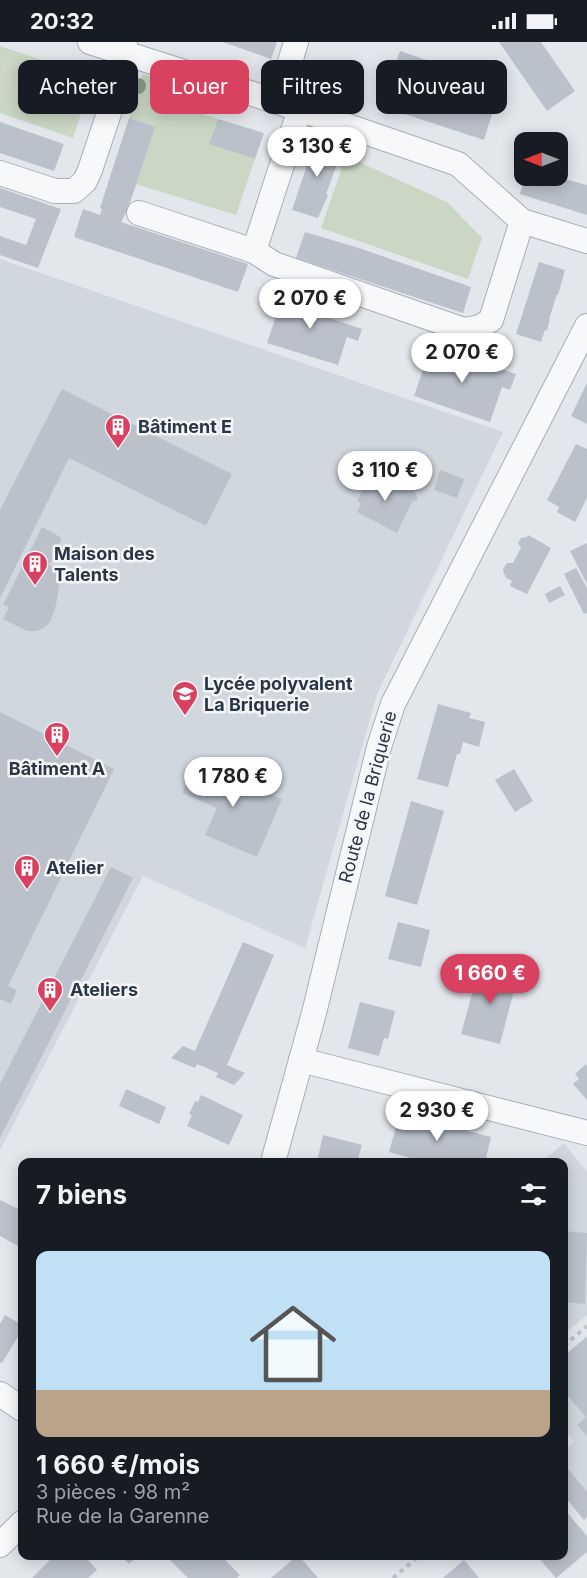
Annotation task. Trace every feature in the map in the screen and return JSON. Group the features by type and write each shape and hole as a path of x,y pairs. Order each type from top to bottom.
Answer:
{"street":[{"path":"90,42 124,47 261,96"},
{"path":"295,60 297,42"},
{"path":"0,173 55,191 74,191 85,181 119,83 124,47"},
{"path":"254,251 287,114"},
{"path":"312,114 458,164 522,221 587,241"},
{"path":"139,213 254,251 274,264 464,330 480,327 490,320 522,221"},
{"name":"Route de la Briquerie","path":"274,1158 314,1013 376,757 393,704 587,326"},
{"path":"301,1060 587,1133"},
{"path":"0,1394 18,1406"},
{"path":"0,1545 18,1527"}],"path":[{"path":"568,1343 587,1326"},
{"path":"393,1578 414,1560"}],"shaded area":[{"name":"Lycée polyvalent La Briquerie","path":"0,259 503,432 377,694 305,948 143,876 0,1150"},
{"path":"564,1143 587,1172 587,1315 568,1331 568,1158 546,1158"},
{"path":"587,1336 587,1490 568,1468 568,1447 574,1442 568,1435 568,1352"}],"green space":[{"path":"0,46 42,60 18,60 18,114 81,114 73,138 0,113"},
{"path":"143,74 150,77 150,114 202,114 218,119 210,144 255,159 236,215 136,184 154,127 129,118 130,114 138,114 138,90"},
{"path":"346,156 447,202 482,238 468,279 321,228"}],"building":[{"path":"223,42 277,42 271,59"},
{"path":"499,42 541,42 575,91 547,111"},
{"path":"400,51 427,60 397,60"},
{"path":"405,114 492,114 484,140"},
{"path":"129,118 155,127 128,209 121,222 248,264 238,292 74,237 83,209 100,215 102,209 100,208"},
{"path":"218,119 264,133 255,159 209,144"},
{"path":"0,122 64,144 54,171 0,153"},
{"path":"316,138 342,146 326,194 328,195 318,218 292,210"},
{"path":"568,180 587,185 587,215 520,194 523,186 568,186"},
{"path":"0,188 61,209 38,268 0,255 0,236 26,245 36,219 0,207"},
{"path":"305,232 471,287 463,313 296,258"},
{"path":"539,262 565,270 547,331 545,330 541,342 516,334"},
{"path":"276,294 283,296 284,294 334,310 332,319 362,329 358,341 347,337 338,365 267,343 278,310 271,308"},
{"path":"435,346 516,374 510,390 502,387 490,422 414,396 429,352 432,353"},
{"path":"587,383 587,424 571,416"},
{"name":"Bâtiment E","path":"62,389 232,474 206,526 69,458 0,598 0,510"},
{"path":"576,444 587,449 587,498 575,522 557,512 559,507 547,500"},
{"path":"440,470 464,479 457,498 434,490"},
{"path":"372,473 409,491 414,490 418,500 412,502 397,533 357,512 361,503 357,501"},
{"name":"Maison des Talents","path":"42,527 62,538 49,565 62,569 56,605 50,622 36,631 27,631 3,619 9,607 3,605"},
{"path":"528,535 551,548 527,594 510,586 512,581 505,577 503,569 507,563 513,563 521,548 518,543 521,538"},
{"path":"587,543 587,584 570,551"},
{"path":"576,568 587,588 587,613 584,614 564,574"},
{"path":"560,586 565,595 549,603 545,594"},
{"path":"438,704 471,713 469,718 485,722 479,747 463,742 460,754 457,754 448,787 417,779"},
{"name":"Atelier","path":"0,712 114,769 8,986 17,990 11,1004 0,999"},
{"path":"195,761 282,799 257,857 205,835 217,808 182,793"},
{"path":"514,769 533,801 515,812 495,780"},
{"path":"411,801 444,811 417,905 385,896"},
{"name":"Ateliers","path":"111,867 133,878 0,1138 0,1084"},
{"path":"398,922 430,930 421,967 388,959"},
{"path":"243,942 274,955 227,1065 245,1073 234,1085 216,1077 218,1073 197,1064 195,1068 171,1058 183,1046 195,1051"},
{"path":"480,965 518,975 500,1044 461,1034"},
{"path":"360,1002 395,1011 388,1039 384,1038 379,1056 348,1048"},
{"path":"586,1064 587,1100 573,1084 579,1079 575,1074"},
{"path":"126,1089 166,1107 159,1124 119,1106"},
{"path":"201,1095 243,1115 229,1145 187,1126 192,1115 189,1114 195,1101 198,1102"},
{"path":"400,1113 491,1137 486,1158 410,1158 389,1152"},
{"path":"323,1135 362,1145 358,1158 318,1158"},
{"path":"0,1200 18,1209 18,1246 0,1236"},
{"path":"568,1231 587,1233 585,1304 568,1302"},
{"path":"5,1315 18,1323 18,1337 2,1363 0,1362 0,1324"},
{"path":"587,1337 587,1436 577,1425 586,1417 568,1396 568,1353"},
{"path":"568,1468 587,1491 587,1517 584,1520 568,1501"},
{"path":"568,1514 587,1536 587,1552 556,1578 540,1560 568,1560"},
{"path":"88,1560 97,1570 88,1578 32,1578 49,1561"},
{"path":"170,1560 225,1560 240,1575 237,1578 188,1578"},
{"path":"292,1560 302,1560 318,1578 271,1578"},
{"path":"464,1560 479,1578 443,1578"}],"place":[{"name":"Bâtiment E","path":"118,450"},
{"name":"Maison des Talents","path":"35,587"},
{"name":"Lycée polyvalent La Briquerie","path":"185,717"},
{"name":"Bâtiment A","path":"57,758"},
{"name":"Atelier","path":"27,891"},
{"name":"Ateliers","path":"50,1013"}]}
